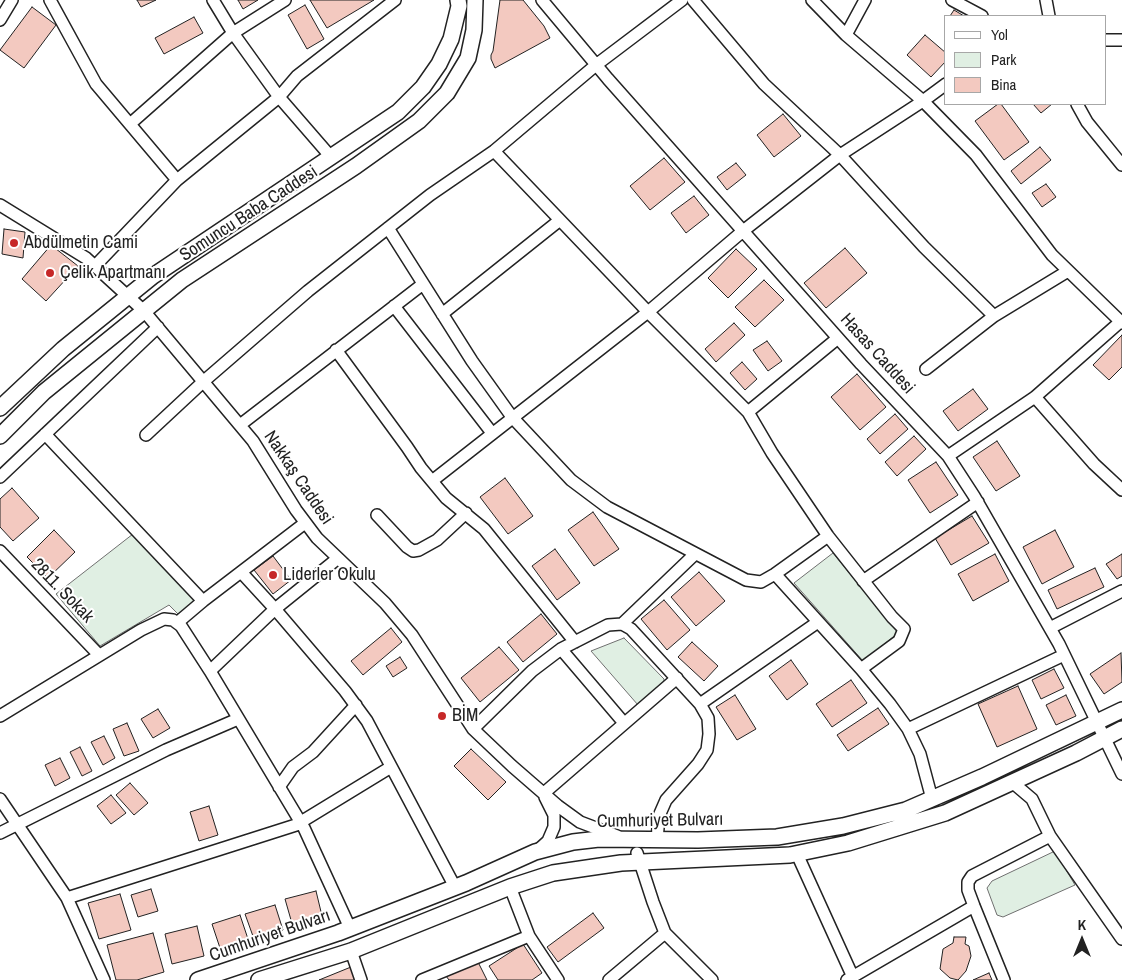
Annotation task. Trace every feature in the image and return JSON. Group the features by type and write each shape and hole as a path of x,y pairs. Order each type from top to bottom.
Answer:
{"main road":[{"name":"Somuncu Baba Caddesi","path":"0,408 63,349 153,276 398,112 423,87 439,64 451,39 459,6 458,0"},
{"name":"Somuncu Baba Caddesi","path":"0,436 44,392 182,280 356,166 419,121 448,92 468,58 474,30 475,0"},
{"name":"Cumhuriyet Bulvarı","path":"259,980 351,951 510,887 553,872 621,863 633,848 657,840 776,836 843,826 906,810 1005,766 1122,710"},
{"name":"Cumhuriyet Bulvarı","path":"198,980 350,928 455,887 535,852 565,844 599,839 633,848 797,854 848,843 945,813 1076,754 1122,729"},
{"path":"1021,758 1030,762 1033,766 1032,773"},
{"path":"1005,766 1003,776 1005,780 1012,782"},
{"path":"565,844 554,850 552,855 555,866 566,871"}],"street":[{"path":"0,20 12,0"},
{"path":"50,0 96,84 177,180"},
{"path":"213,0 232,32 279,97 332,157"},
{"path":"130,124 232,32 285,0"},
{"path":"95,266 177,180 279,97 297,76 395,0"},
{"name":"Hasas Caddesi","path":"542,0 596,65 838,338 948,456 978,502 1050,628 1122,774"},
{"path":"146,436 204,381 308,291 430,195 494,151 596,65 681,0"},
{"path":"694,0 764,84 840,155 924,246 994,316"},
{"path":"812,0 846,35 923,101 976,155 1052,255 1121,322 1035,397 948,456"},
{"path":"846,35 865,0"},
{"path":"952,0 980,15"},
{"path":"1046,0 1048,15"},
{"path":"1107,40 1122,40"},
{"path":"432,481 648,312 743,231 840,155 944,85"},
{"path":"1078,105 1087,122 1122,165"},
{"path":"494,151 648,312 748,412 772,453 828,536 892,617 904,629 899,641 861,669"},
{"name":"Nakkaş Caddesi","path":"0,206 78,253 144,311 253,441 317,538 385,603 412,635 441,683 473,729 512,766 580,822 633,848"},
{"path":"442,314 560,220"},
{"path":"388,228 472,361 512,417 571,480 607,507 746,580 761,582 828,536"},
{"path":"926,369 994,316 1068,271"},
{"path":"240,425 423,284"},
{"path":"394,306 492,433"},
{"path":"0,477 158,327"},
{"path":"748,412 838,338"},
{"path":"336,350 432,481 446,498 484,529 575,642"},
{"path":"1035,397 1094,464 1122,490"},
{"path":"45,434 202,601"},
{"path":"863,581 978,502"},
{"path":"377,514 407,547 413,551 419,550 437,540 466,513"},
{"path":"177,623 202,601 306,523"},
{"name":"2811. Sokak","path":"0,551 99,655"},
{"path":"622,624 695,554"},
{"path":"210,672 275,609 337,559"},
{"path":"241,572 275,609 356,705 367,721 455,887"},
{"path":"775,574 861,669 908,729 920,754 932,799"},
{"path":"1050,628 1122,591"},
{"path":"0,716 154,622 164,619 177,623 181,626 210,672 300,822 350,928"},
{"path":"700,704 818,622"},
{"path":"473,729 532,671 561,650 608,625 622,624 630,629 677,678 700,704 708,718 707,750 698,764 666,800 659,816 657,840"},
{"path":"561,650 624,723"},
{"path":"908,729 1064,655"},
{"path":"535,852 548,840 554,827 554,815 544,793 677,678"},
{"path":"279,787 293,768 313,752 356,705"},
{"path":"0,833 166,750 238,719"},
{"path":"67,898 300,822 390,767"},
{"path":"1032,773 1032,799"},
{"path":"1012,782 1032,799 1050,836 1122,938"},
{"path":"0,799 67,898 104,980"},
{"path":"1004,980 968,890 968,882 972,876 1050,836"},
{"path":"633,848 666,933 712,980"},
{"path":"797,854 850,978 974,906"},
{"path":"510,887 528,936 558,980"},
{"path":"609,980 666,933"},
{"path":"429,979 528,936"},
{"path":"351,951 362,980"}],"green space":[{"path":"133,534 198,598 180,616 169,605 100,646 56,594"},
{"path":"833,553 898,633 863,661 794,583"},
{"path":"624,638 664,679 664,685 638,705 591,651"},
{"path":"1055,851 1075,885 1003,917 997,915 987,888 992,881"}],"building":[{"path":"137,0 156,0 141,7"},
{"path":"238,0 258,0 243,9"},
{"path":"310,0 374,0 327,28"},
{"path":"500,0 523,0 544,26 550,38 495,68 491,55"},
{"path":"305,5 324,39 307,49 288,15"},
{"path":"32,7 56,25 24,68 0,50"},
{"path":"954,10 962,15 951,15"},
{"path":"194,17 203,33 164,54 155,38"},
{"path":"925,35 944,51 944,63 931,77 907,55"},
{"path":"997,105 1002,105 1029,142 1004,160 975,121"},
{"path":"1034,105 1051,105 1041,113"},
{"path":"783,114 801,136 774,157 757,135"},
{"path":"1040,147 1051,160 1021,184 1011,171"},
{"path":"664,158 685,182 650,210 630,186"},
{"path":"736,163 746,175 727,190 717,177"},
{"path":"1046,184 1056,197 1042,207 1032,193"},
{"path":"694,196 709,215 686,233 671,213"},
{"name":"Abdülmetin Cami","path":"4,229 25,232 23,258 2,254"},
{"name":"Çelik Apartmanı","path":"51,245 78,266 46,301 22,279"},
{"path":"845,248 867,273 826,308 804,283"},
{"path":"736,249 757,269 728,298 708,278"},
{"path":"764,280 784,300 755,327 735,307"},
{"path":"734,323 745,335 716,362 705,349"},
{"path":"1122,335 1122,367 1109,380 1093,365"},
{"path":"767,341 782,361 768,371 753,350"},
{"path":"742,362 757,379 745,390 730,373"},
{"path":"857,374 886,407 860,430 831,397"},
{"path":"973,389 988,409 958,431 943,411"},
{"path":"895,414 908,429 880,454 867,439"},
{"path":"914,436 926,449 897,476 885,462"},
{"path":"997,441 1020,476 996,491 973,457"},
{"path":"936,462 958,495 930,513 908,480"},
{"path":"505,478 533,516 508,534 480,497"},
{"path":"12,488 39,518 13,541 0,527 0,499"},
{"path":"593,512 619,549 594,566 568,530"},
{"path":"972,516 989,543 951,565 935,538"},
{"path":"54,530 75,552 48,578 27,557"},
{"path":"1055,530 1074,567 1042,584 1023,547"},
{"path":"555,549 580,583 557,600 532,566"},
{"path":"995,554 1009,581 973,601 958,574"},
{"path":"1122,554 1122,576 1117,579 1106,564"},
{"name":"Liderler Okulu","path":"273,556 291,580 273,594 254,570"},
{"path":"1095,568 1104,587 1057,609 1048,590"},
{"path":"699,572 725,601 696,626 671,597"},
{"path":"664,600 690,630 667,650 641,619"},
{"path":"541,614 557,634 523,662 507,642"},
{"path":"391,628 402,642 363,675 351,661"},
{"path":"692,642 718,666 704,681 678,657"},
{"path":"499,647 519,670 480,702 461,678"},
{"path":"1121,653 1122,682 1104,694 1090,674"},
{"path":"400,657 407,668 393,677 386,666"},
{"path":"791,660 808,684 787,700 769,676"},
{"path":"1054,669 1064,688 1041,699 1032,680"},
{"path":"851,680 867,703 832,727 816,704"},
{"path":"1018,686 1037,729 997,747 978,704"},
{"path":"735,695 756,729 737,740 716,707"},
{"path":"1066,695 1076,716 1056,725 1046,705"},
{"path":"878,708 889,724 848,751 837,735"},
{"path":"158,709 170,728 153,738 141,719"},
{"path":"127,723 139,751 124,756 113,729"},
{"path":"104,736 115,758 103,765 91,742"},
{"path":"80,747 92,771 82,776 70,752"},
{"path":"471,749 506,782 488,800 454,766"},
{"path":"60,758 70,778 55,786 45,765"},
{"path":"130,783 148,803 134,815 116,795"},
{"path":"111,795 126,813 111,824 97,806"},
{"path":"209,806 218,835 199,841 190,812"},
{"path":"151,889 158,911 138,917 131,895"},
{"path":"316,891 323,920 293,927 285,899"},
{"path":"120,894 131,930 99,939 88,903"},
{"path":"275,905 283,930 254,939 245,914"},
{"path":"593,913 604,928 558,962 547,947"},
{"path":"240,915 249,942 221,951 212,924"},
{"path":"197,926 204,956 172,964 165,934"},
{"path":"153,933 164,972 137,980 116,980 107,945"},
{"path":"954,937 966,937 965,944 969,946 971,956 966,971 958,980 950,978 940,969 943,949 953,943"},
{"path":"523,944 542,973 532,980 498,980 489,966"},
{"path":"477,960 487,980 449,980 446,976"},
{"path":"351,967 356,980 319,980"},
{"path":"989,973 992,980 973,980"}],"place":[{"name":"Abdülmetin Cami","path":"14,243"},
{"name":"Çelik Apartmanı","path":"50,273"},
{"name":"Liderler Okulu","path":"273,575"},
{"name":"BİM","path":"442,716"}]}
